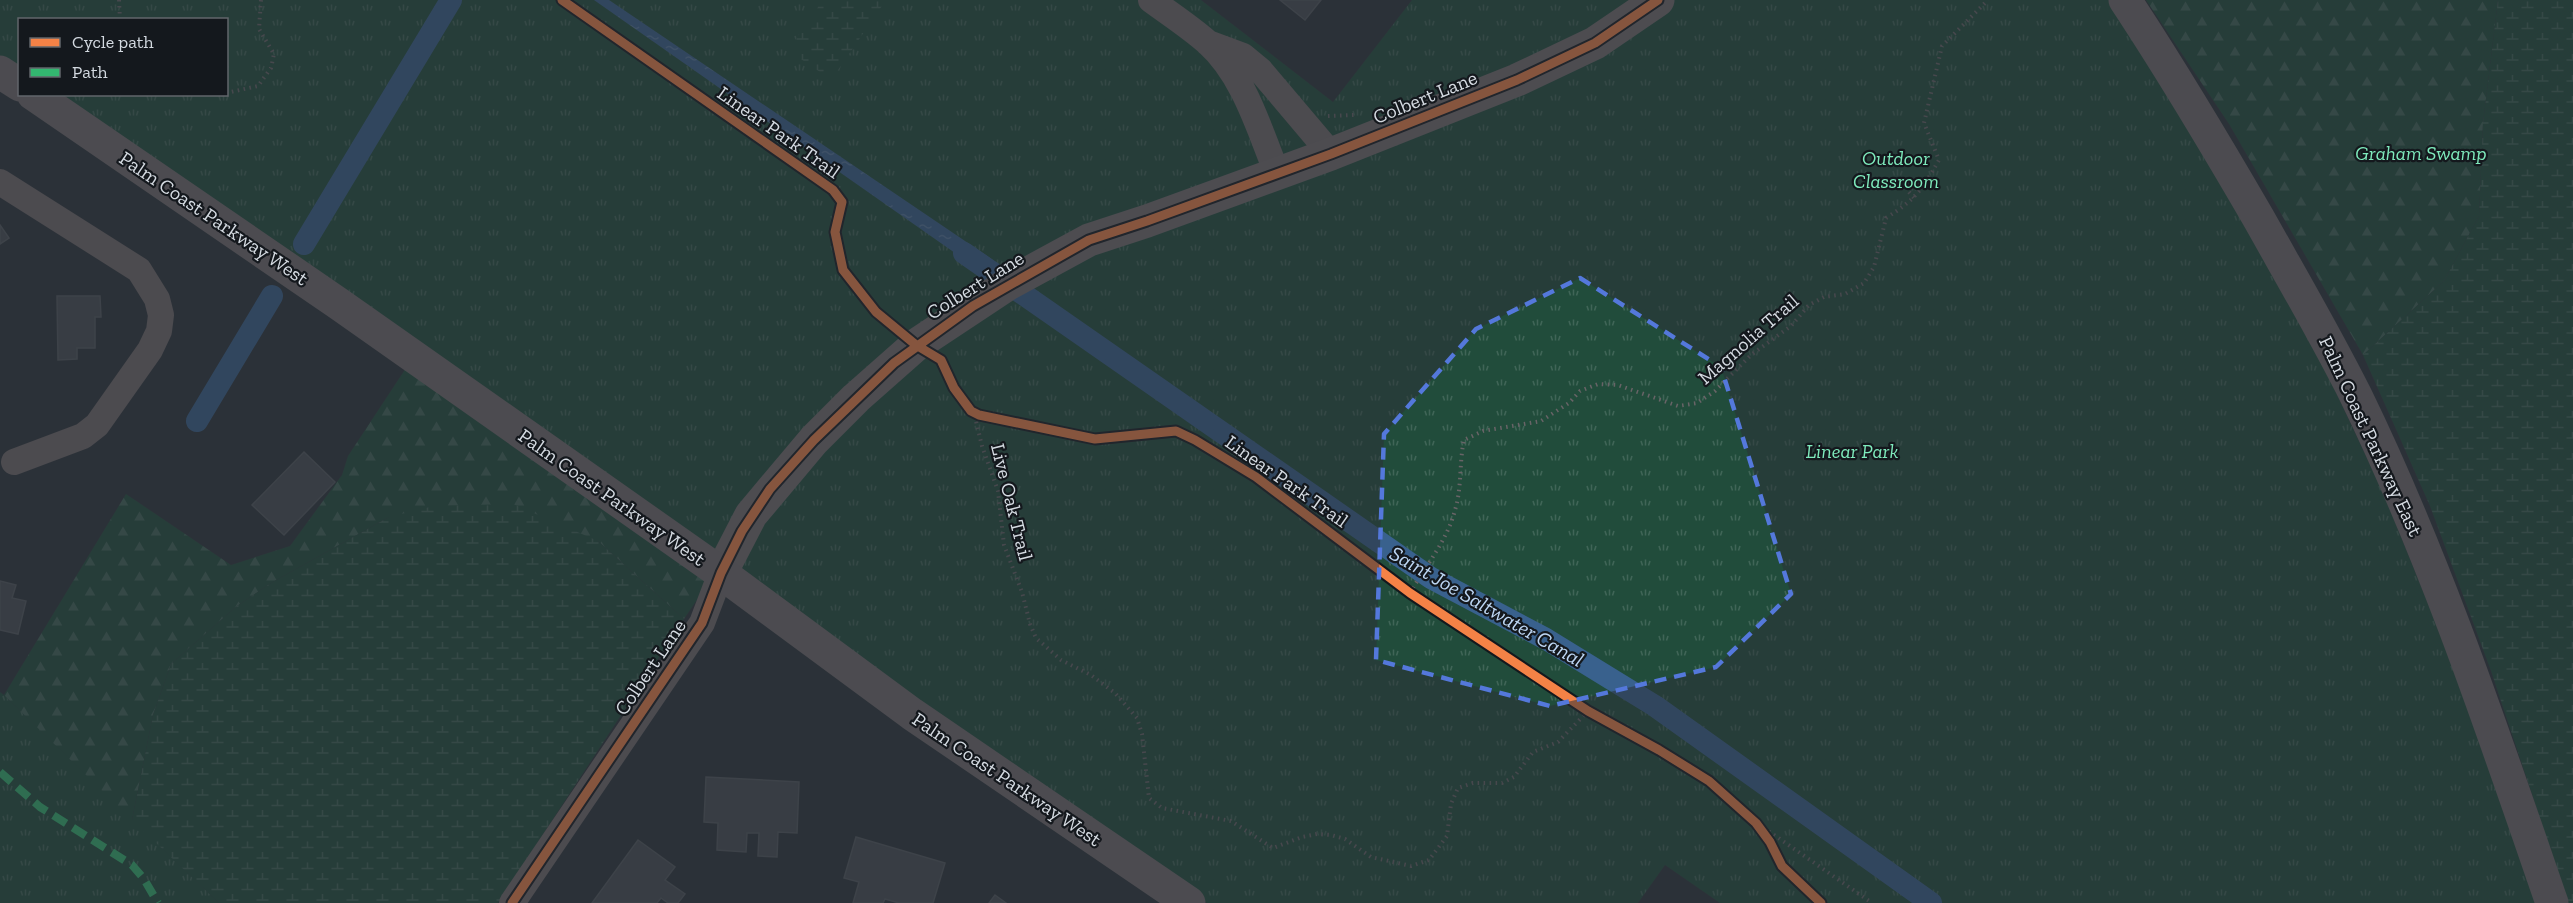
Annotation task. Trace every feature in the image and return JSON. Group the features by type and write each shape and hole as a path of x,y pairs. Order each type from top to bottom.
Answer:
{"main road":[{"name":"Palm Coast Parkway East","path":"2125,0 2234,176 2322,331 2356,397 2436,583 2552,903"},
{"path":"0,72 18,85"},
{"name":"Palm Coast Parkway West","path":"36,96 339,304 721,573 912,714 1189,903"}],"street":[{"path":"1151,0 1208,43 1230,69 1244,94 1277,173"},
{"name":"Colbert Lane","path":"512,903 702,623 721,573 751,515 788,468 856,398 930,334 1008,284 1080,244 1331,154 1548,66 1595,43 1658,0"},
{"path":"1208,43 1243,56 1260,70 1331,154"},
{"path":"0,182 139,270 157,299 161,315 159,331 150,350 97,425 83,436 14,462"}],"path":[{"path":"119,0 120,18"},
{"path":"228,93 258,86 271,68 274,54 260,29 261,0"},
{"path":"1321,117 1356,115"},
{"path":"1909,192 1914,198"},
{"path":"968,407 990,418"},
{"path":"1401,586 1414,596"},
{"path":"1579,704 1599,717"},
{"path":"1750,818 1774,850"},
{"path":"1750,818 1872,903"}],"highlighted area":[{"path":"1580,278 1721,367 1791,594 1716,667 1550,706 1376,660 1384,434 1476,329"}],"green space":[{"name":"Linear Park","path":"0,0 1201,0 1333,102 1412,0 2114,0 2308,333 2382,490 2457,675 2541,903 1720,903 1665,865 1638,903 1207,903 898,693 57,96 228,96 228,18 18,18 18,69 0,57"},
{"path":"823,0 886,0 836,73 826,76 795,55 793,43"},
{"name":"Graham Swamp","path":"2146,0 2498,0 2483,123 2479,216 2444,281 2363,355 2229,124"},
{"path":"2498,0 2573,0 2573,903 2568,903 2491,671 2430,506 2363,355 2444,281 2479,216 2483,123"},
{"path":"406,368 709,582 684,619 598,541 389,517 271,583 237,606 171,664 153,715 132,820 4,695 126,494 231,565 290,546 342,475 348,456"},
{"path":"513,504 598,541 684,619 498,903 219,903 132,820 153,715 171,664 237,606 271,583 389,517 434,506"},
{"path":"0,692 4,695 219,903 0,903"}],"water":[{"path":"594,0 609,0 999,264 985,274"}],"building":[{"path":"1280,0 1321,0 1305,20"},
{"path":"0,225 9,238 0,244"},
{"path":"57,296 100,296 101,317 95,317 95,348 77,348 77,359 58,360"},
{"path":"304,452 335,482 284,535 252,505"},
{"path":"0,581 16,585 12,598 26,601 18,634 0,630"},
{"path":"706,777 799,782 797,833 778,832 777,857 758,856 759,833 747,833 746,852 717,850 718,823 704,822"},
{"path":"856,837 945,863 933,903 899,903 885,899 883,903 853,903 859,882 844,878"},
{"path":"638,840 675,867 665,880 685,894 678,903 668,903 661,898 657,903 592,903"},
{"path":"995,895 1006,903 989,903"}],"waterway":[{"path":"304,244 451,0"},
{"name":"Saint Joe Saltwater Canal","path":"964,253 1431,578 1546,639 1655,706 1931,903"},
{"path":"197,421 272,296"}],"marked path":[{"path":"0,772 40,807 132,865 144,879 158,903"}],"cycle path":[{"name":"Linear Park Trail","path":"562,0 833,190 842,202 835,232 843,270 876,312 916,345 941,360 954,388 971,411 979,415 1095,439 1176,431 1195,440 1256,477 1410,593 1588,711 1709,781 1756,823 1770,842 1782,866 1821,903"},
{"path":"512,903 702,623 721,573 742,531 770,489 814,440 894,363 973,306 1089,240 1331,154 1517,80 1595,43 1658,0"}],"park label":[{"name":"Outdoor Classroom","path":"1896,170"}]}
